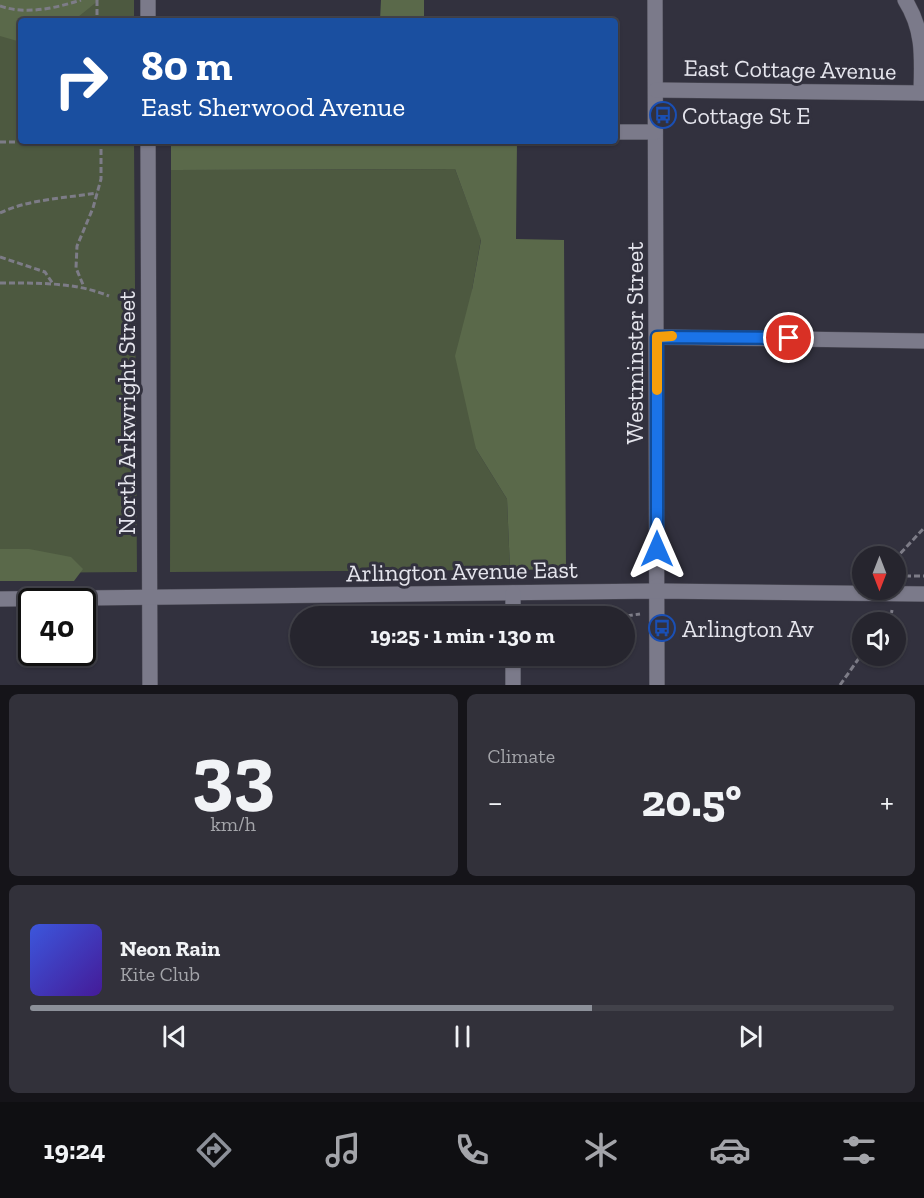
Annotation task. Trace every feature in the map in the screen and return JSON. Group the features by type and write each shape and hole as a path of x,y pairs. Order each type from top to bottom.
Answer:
{"street":[{"path":"148,0 148,18"},
{"name":"Westminster Street","path":"655,0 657,685"},
{"path":"905,0 916,14 922,32 923,93"},
{"name":"East Cottage Avenue","path":"656,90 923,93"},
{"path":"618,132 655,132"},
{"name":"North Arkwright Street","path":"148,144 150,685"},
{"path":"657,337 924,340"},
{"name":"Arlington Avenue East","path":"0,599 657,591 924,594"},
{"path":"513,593 513,606"},
{"path":"513,666 513,685"}],"path":[{"path":"0,6 33,10 81,0"},
{"path":"97,0 97,18"},
{"path":"0,142 18,142"},
{"path":"84,287 76,268 77,246 101,179 101,144"},
{"path":"0,213 39,202 97,193"},
{"path":"0,256 45,272 53,284"},
{"path":"0,283 84,287 109,296"},
{"path":"906,547 924,528"},
{"path":"906,576 924,576"},
{"path":"635,615 639,614"},
{"path":"840,685 853,666"}],"green space":[{"path":"0,0 134,0 134,18 18,18 18,144 134,144 137,572 0,573"},
{"path":"0,0 99,0 77,18 18,18 18,41 0,36"},
{"path":"381,0 424,0 424,18 380,18"},
{"path":"171,144 517,144 516,239 564,240 566,569 510,570 507,499 476,449 455,356 472,290 481,240 455,169 171,170"},
{"path":"455,169 481,239 472,290 476,449 507,499 510,570 170,572 171,170"},
{"path":"0,549 29,549 71,557 83,569 74,581 0,581"}],"slow traffic":[{"path":"657,390 657,337 672,336"}],"place":[{"name":"Cottage St E","path":"663,115"},
{"name":"Arlington Av","path":"662,628"}],"route":[{"path":"657,549 657,337 789,338"}]}
